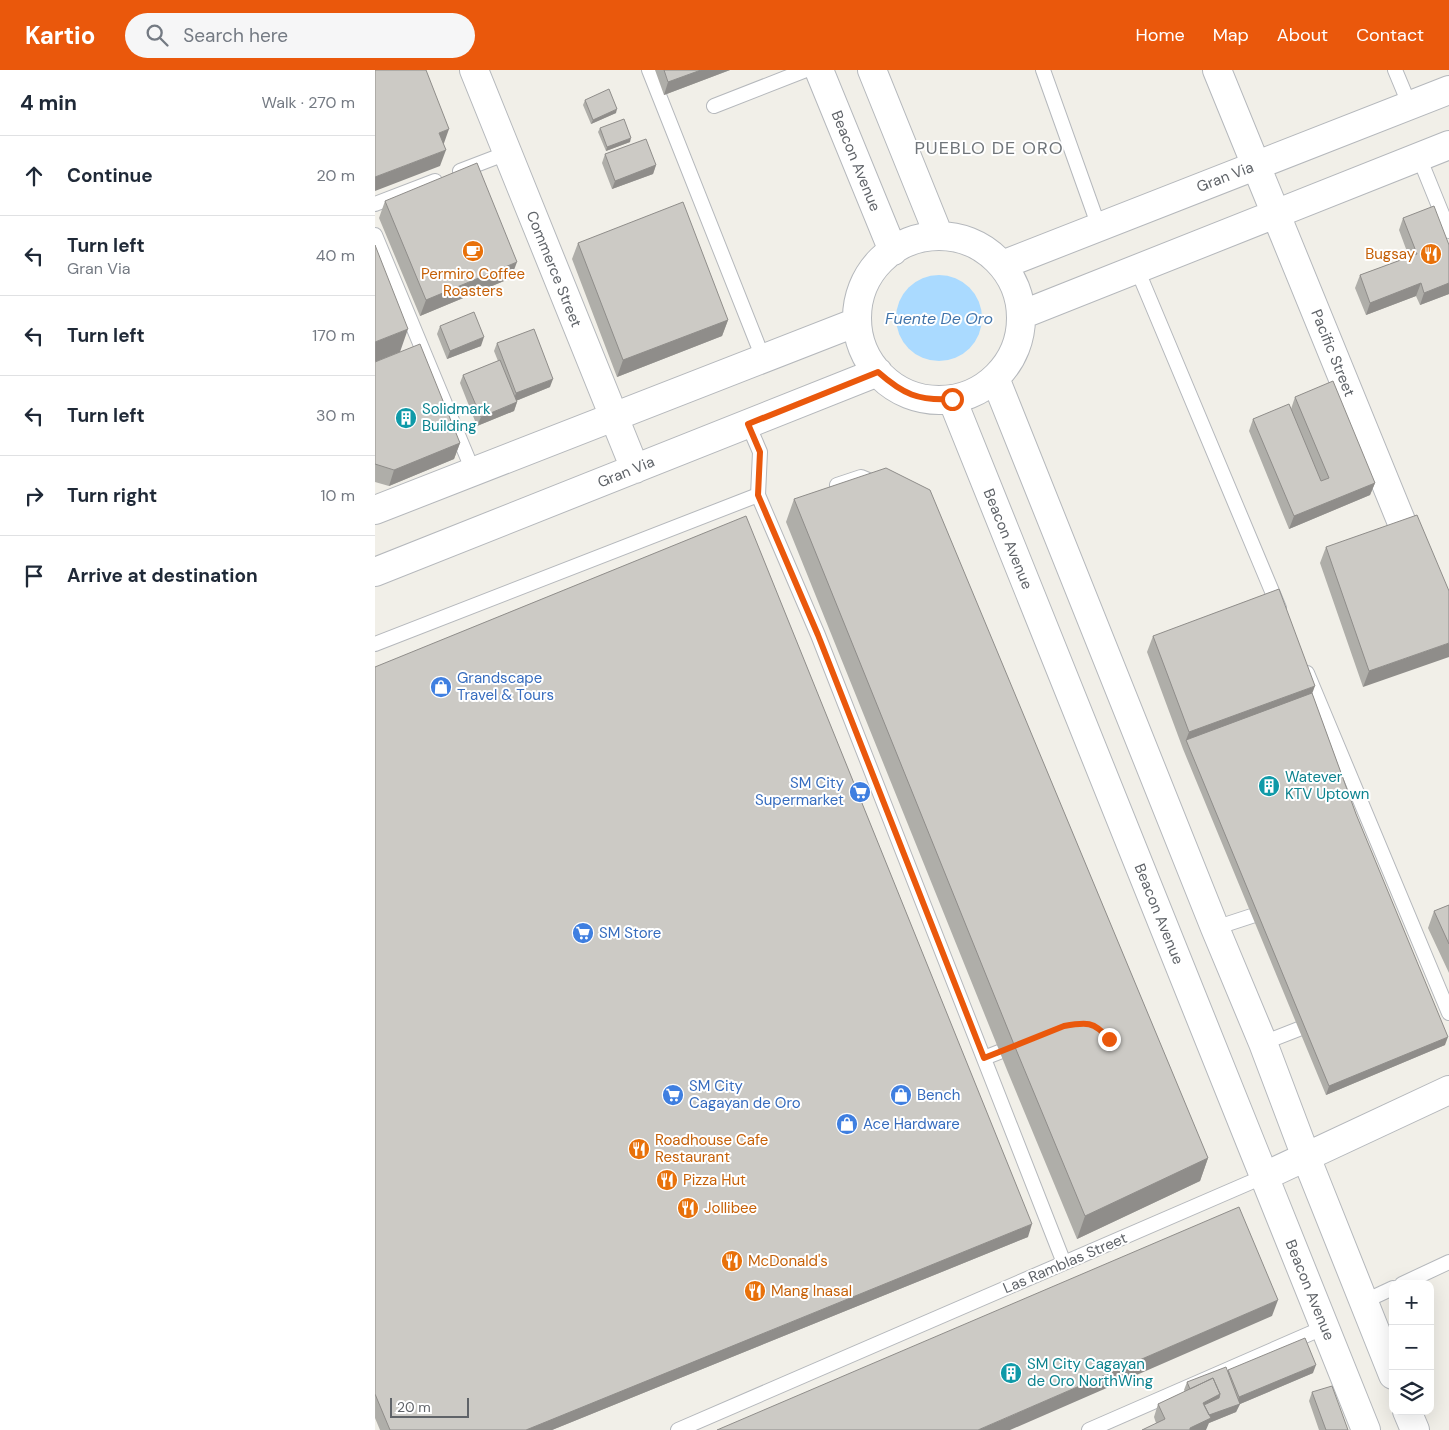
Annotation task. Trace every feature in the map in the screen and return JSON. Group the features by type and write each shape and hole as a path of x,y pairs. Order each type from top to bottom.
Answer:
{"street":[{"name":"Commerce Street","path":"474,70 635,469"},
{"name":"Beacon Avenue","path":"819,70 893,251"},
{"path":"873,70 939,236"},
{"name":"Pacific Street","path":"1217,70 1426,582"},
{"name":"Gran Via","path":"1002,265 1449,90"},
{"path":"1021,315 1449,145"},
{"path":"939,236 973,243 989,252 1013,280 1019,297 1021,315 1020,333 1015,350 1007,365 995,378 982,388 967,395 952,399 932,400 911,395 893,386 878,372 863,348 857,322 859,301 866,282 877,265 893,251 907,243 922,238 939,236"},
{"path":"375,510 857,322"},
{"name":"Gran Via","path":"375,572 878,372"},
{"path":"995,378 1215,928 1263,1043 1391,1370"},
{"name":"Beacon Avenue","path":"952,399 1367,1430"},
{"name":"Las Ramblas Street","path":"1265,1176 1449,1090"},
{"path":"1409,1415 1415,1430"}],"lane":[{"path":"649,70 763,358"},
{"path":"714,106 807,70"},
{"path":"1043,70 1099,227"},
{"path":"1395,70 1410,106"},
{"path":"375,204 507,153"},
{"path":"1419,157 1449,231"},
{"path":"375,235 473,472"},
{"path":"1137,269 1283,618"},
{"path":"748,424 760,452 758,495 823,633 1064,1263"},
{"path":"821,490 861,476 889,488"},
{"path":"375,644 758,495"},
{"path":"1303,664 1449,1013"},
{"path":"1215,928 1274,909 1281,913"},
{"path":"1263,1043 1309,1025 1317,1019 1319,1012"},
{"path":"984,1058 1033,1039"},
{"name":"Las Ramblas Street","path":"678,1430 1265,1176"},
{"path":"1411,1280 1449,1262"},
{"path":"1363,1302 1389,1290"},
{"path":"1089,1430 1325,1328"}],"water":[{"name":"Fuente De Oro","path":"939,275 956,278 970,287 979,301 982,318 979,335 970,349 956,358 939,361 922,358 908,349 899,335 896,318 899,301 908,287 922,278"}],"building":[{"path":"375,70 426,70 449,129 439,133 446,150 375,177"},
{"path":"664,70 701,70 668,82"},
{"path":"609,89 617,109 593,120 585,100"},
{"path":"624,119 631,138 607,147 600,128"},
{"path":"646,139 656,165 615,181 605,154"},
{"path":"477,163 517,262 426,300 385,201"},
{"path":"683,202 728,320 623,360 578,243"},
{"path":"1434,206 1449,245 1449,283 1424,293 1421,283 1370,303 1360,275 1417,254 1403,218"},
{"path":"375,245 408,329 375,342"},
{"path":"474,312 484,337 450,351 440,326"},
{"path":"534,329 553,379 516,393 497,343"},
{"name":"Solidmark Building","path":"420,344 460,443 394,470 375,464 375,362"},
{"path":"500,360 517,402 481,417 463,375"},
{"path":"1333,381 1375,483 1294,516 1253,419 1289,404 1321,481 1329,478 1295,397"},
{"path":"886,468 930,490 1208,1158 1085,1216 794,499"},
{"path":"1417,515 1449,591 1449,643 1369,671 1326,547"},
{"name":"SM City Cagayan de Oro","path":"746,516 1032,1224 526,1430 390,1430 375,1394 375,667"},
{"path":"1279,589 1315,686 1189,732 1153,636"},
{"path":"1312,693 1356,814 1448,1037 1329,1086 1186,740"},
{"path":"1449,905 1449,944 1434,911"},
{"name":"SM City Cagayan de Oro NorthWing","path":"1239,1207 1278,1300 978,1430 717,1430"},
{"path":"1305,1338 1316,1365 1239,1397 1228,1370"},
{"path":"1226,1367 1240,1404 1209,1415 1204,1405 1219,1398 1220,1394 1213,1378 1190,1389 1187,1382"},
{"path":"1213,1378 1220,1394 1203,1403 1211,1418 1190,1428 1190,1430 1142,1430 1165,1419 1158,1404"},
{"path":"1332,1386 1348,1430 1326,1430 1312,1392"}],"place":[{"name":"Permiro Coffee Roasters","path":"473,251"},
{"name":"Bugsay","path":"1431,254"},
{"name":"Solidmark Building","path":"406,418"},
{"name":"Grandscape Travel & Tours","path":"441,687"},
{"name":"Watever KTV Uptown","path":"1269,786"},
{"name":"SM City Supermarket","path":"860,792"},
{"name":"SM Store","path":"583,933"},
{"name":"SM City Cagayan de Oro","path":"673,1095"},
{"name":"Bench","path":"901,1095"},
{"name":"Ace Hardware","path":"847,1124"},
{"name":"Roadhouse Cafe Restaurant","path":"639,1149"},
{"name":"Pizza Hut","path":"667,1180"},
{"name":"Jollibee","path":"688,1208"},
{"name":"McDonald's","path":"732,1261"},
{"name":"Mang Inasal","path":"755,1291"},
{"name":"SM City Cagayan de Oro NorthWing","path":"1011,1373"}],"district":[{"name":"PUEBLO DE ORO","path":"989,148"}],"route":[{"path":"952,399 932,400 911,395 893,386 878,372 748,424 760,452 758,495 818,635 984,1058 1064,1026 1076,1024 1090,1023 1101,1029 1109,1039"}]}
